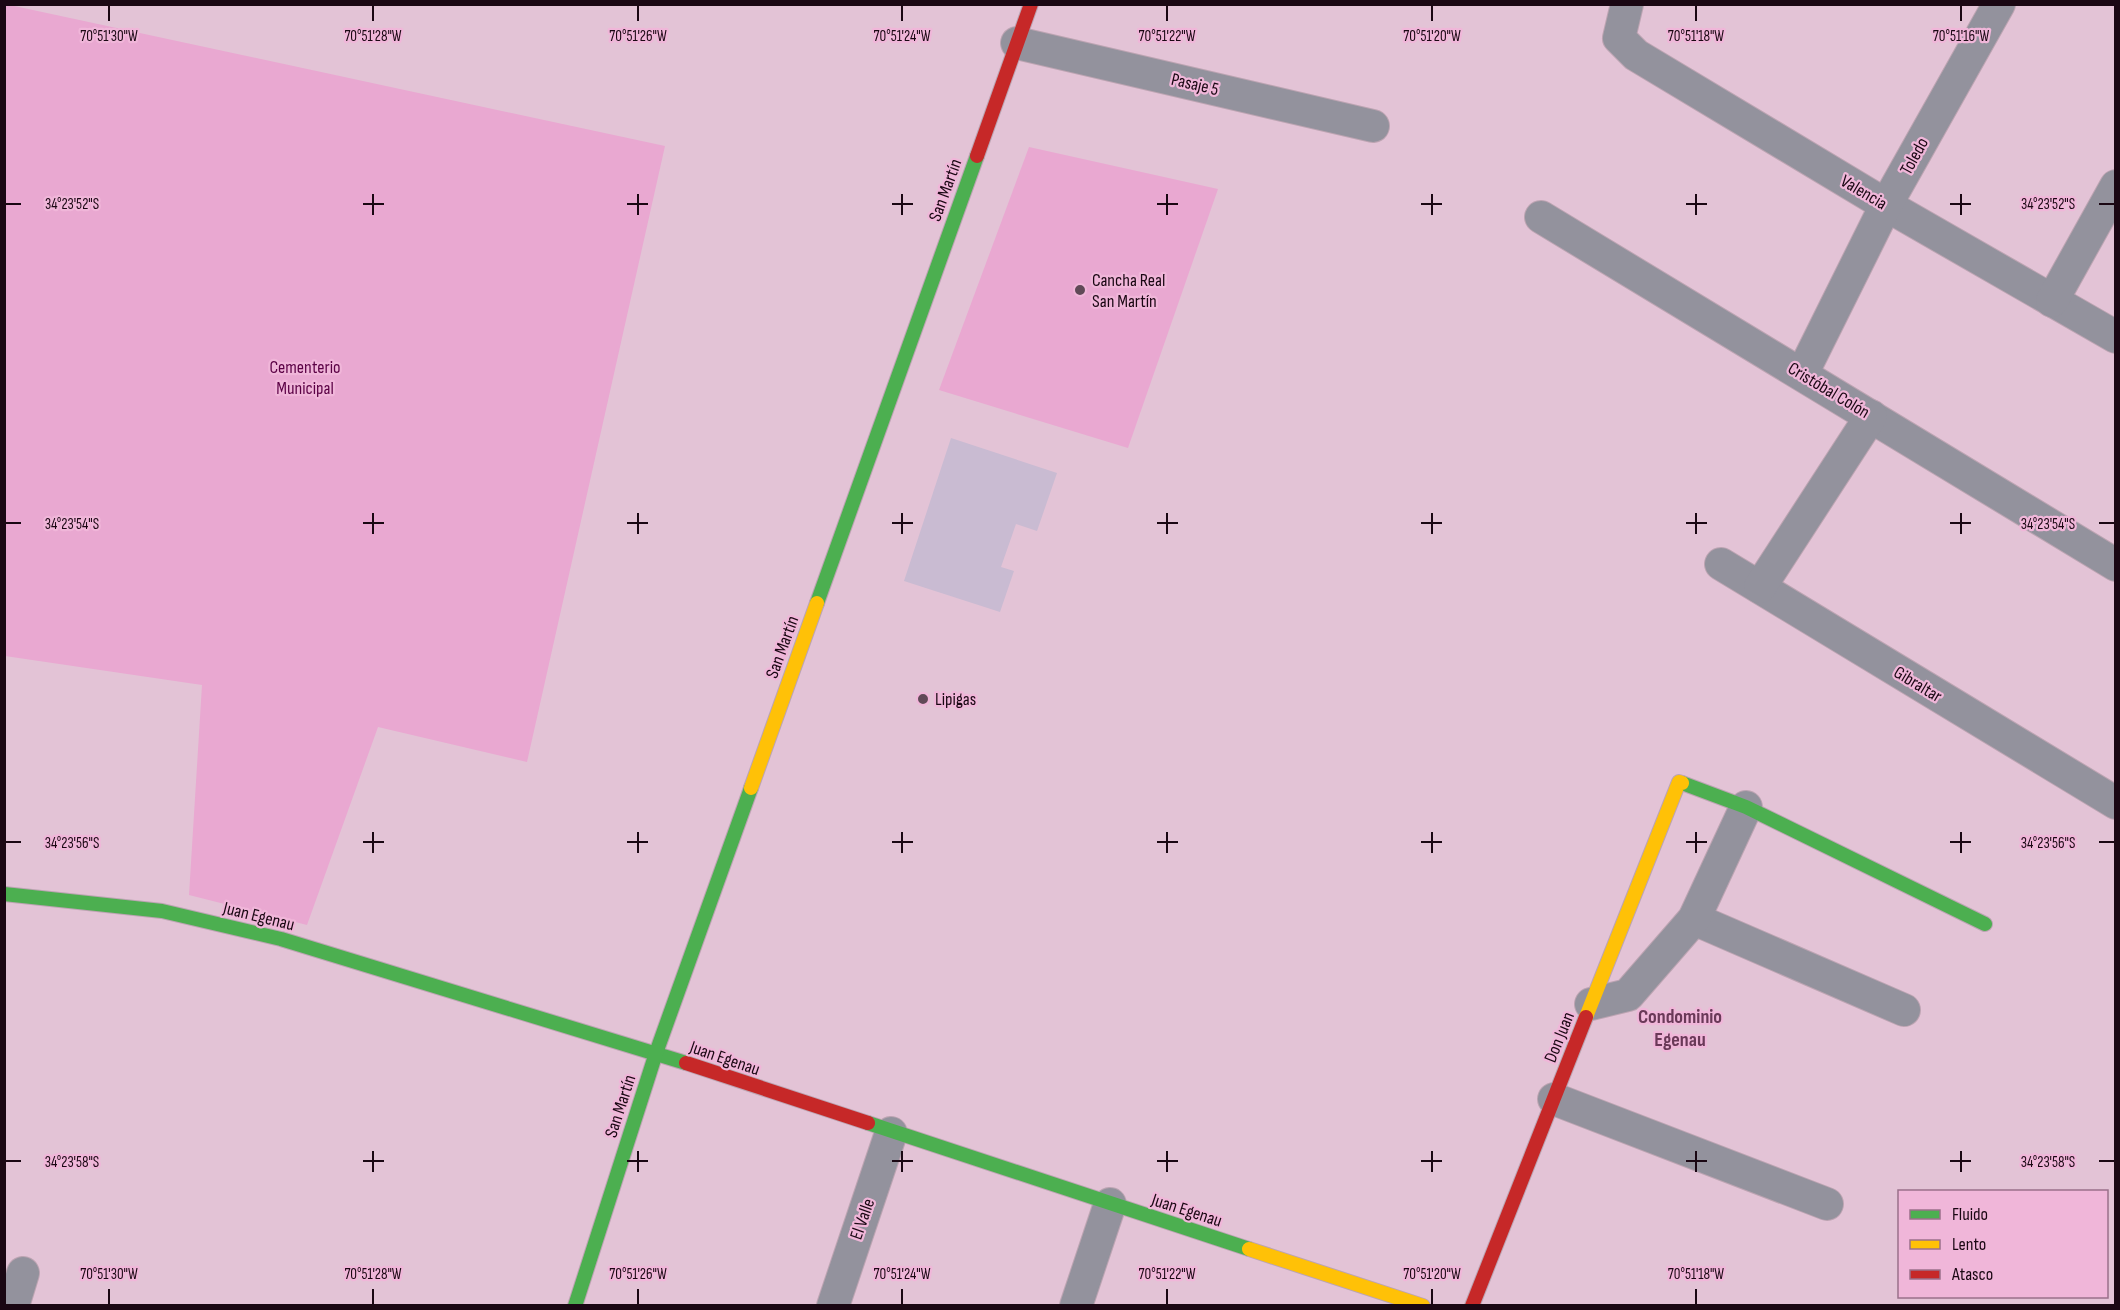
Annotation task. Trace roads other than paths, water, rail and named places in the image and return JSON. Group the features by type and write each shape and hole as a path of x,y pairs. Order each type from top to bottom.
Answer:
{"street":[{"name":"San Martín","path":"575,1305 656,1053 1031,4"},
{"name":"Valencia","path":"1627,4 1619,38 1636,55 1886,206 2115,337"},
{"name":"Toledo","path":"1802,374 1886,206 1999,4"},
{"name":"Pasaje 5","path":"1017,43 1373,126"},
{"path":"2052,301 2115,186"},
{"name":"Cristóbal Colón","path":"1541,217 2115,565"},
{"path":"1760,587 1871,416"},
{"name":"Gibraltar","path":"1721,564 2115,803"},
{"name":"Don Juan","path":"1472,1305 1679,782 1746,807"},
{"path":"1591,1004 1628,995 1694,919 1746,807 1986,924"},
{"name":"Juan Egenau","path":"4,894 162,911 281,939 656,1053 1422,1305"},
{"path":"1694,919 1904,1010"},
{"path":"1554,1099 1827,1204"},
{"name":"El Valle","path":"833,1305 891,1132"},
{"path":"1076,1305 1110,1204"},
{"path":"13,1305 23,1273"}],"place":[{"name":"Cancha Real San Martín","path":"1080,290"},
{"name":"Lipigas","path":"923,699"}],"district":[{"name":"Condominio Egenau","path":"1680,1028"}],"park label":[{"name":"Cementerio Municipal","path":"305,377"}]}
